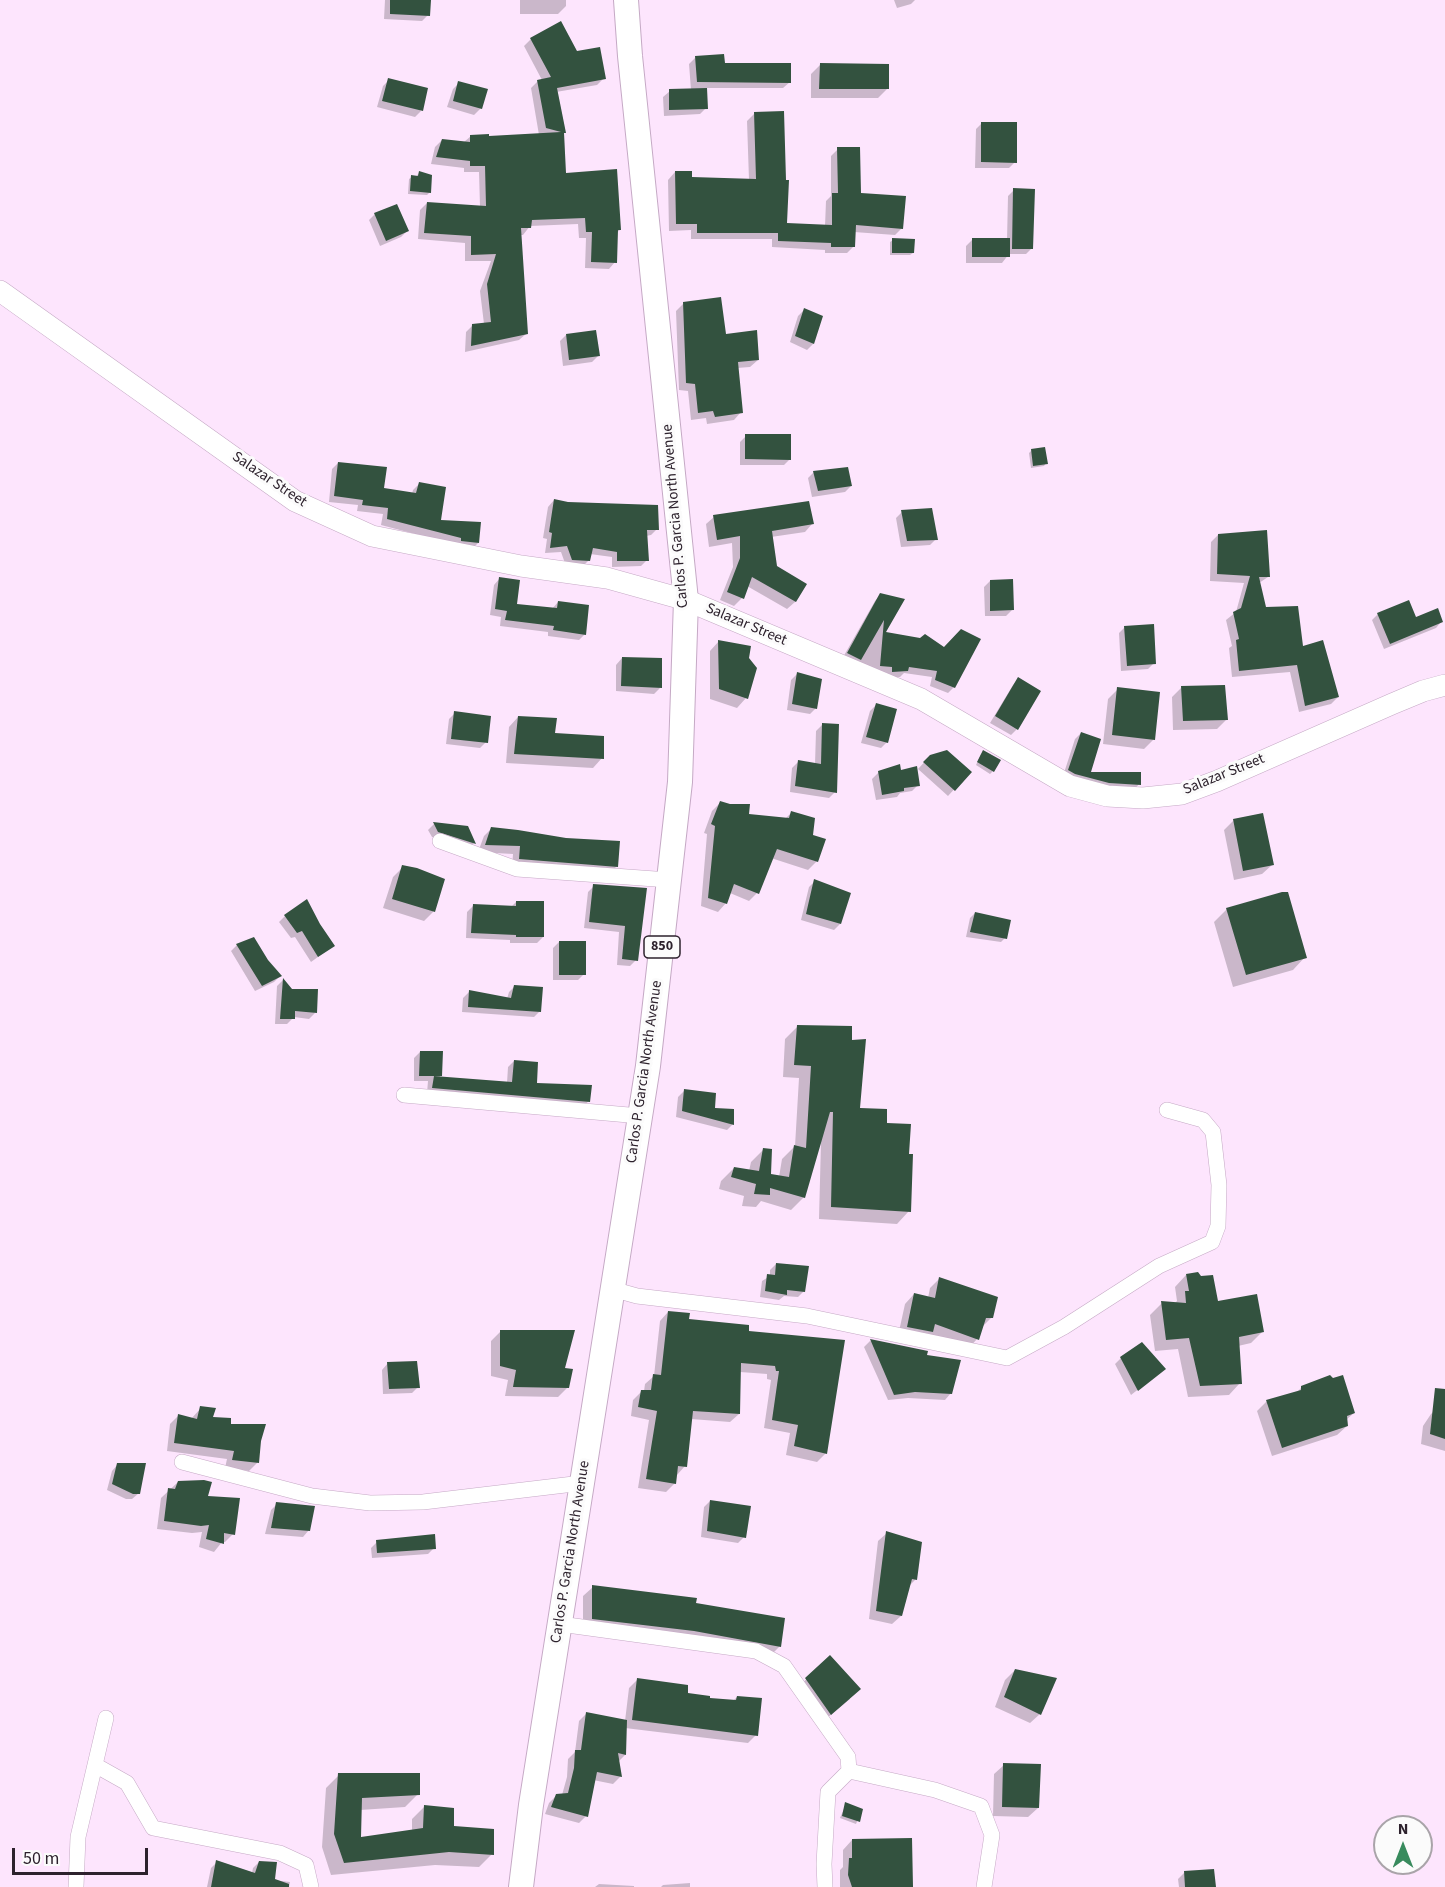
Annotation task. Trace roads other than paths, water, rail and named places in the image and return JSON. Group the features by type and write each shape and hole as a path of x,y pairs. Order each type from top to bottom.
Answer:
{"main road":[{"name":"Carlos P. Garcia North Avenue","path":"521,1887 531,1806 648,1066 680,782 686,600 626,0"}],"street":[{"name":"Salazar Street","path":"0,291 295,501 372,536 521,566 607,578 686,600 921,699 1070,786 1107,796 1143,798 1182,794 1423,691 1445,685"},
{"path":"440,841 517,869 669,880"},
{"path":"404,1095 640,1116"},
{"path":"612,1289 637,1296 807,1316 1007,1358 1064,1327 1159,1266 1212,1242 1218,1226 1219,1185 1213,1132 1203,1120 1167,1110"},
{"path":"182,1462 312,1496 370,1503 423,1502 582,1483"},
{"path":"560,1624 756,1651 784,1666 848,1757 849,1771 828,1792 825,1887"},
{"path":"76,1887 78,1836 106,1718"},
{"path":"95,1765 127,1783 153,1828 280,1853 306,1865 311,1887"},
{"path":"849,1771 934,1790 981,1806 993,1835 984,1887"}]}
